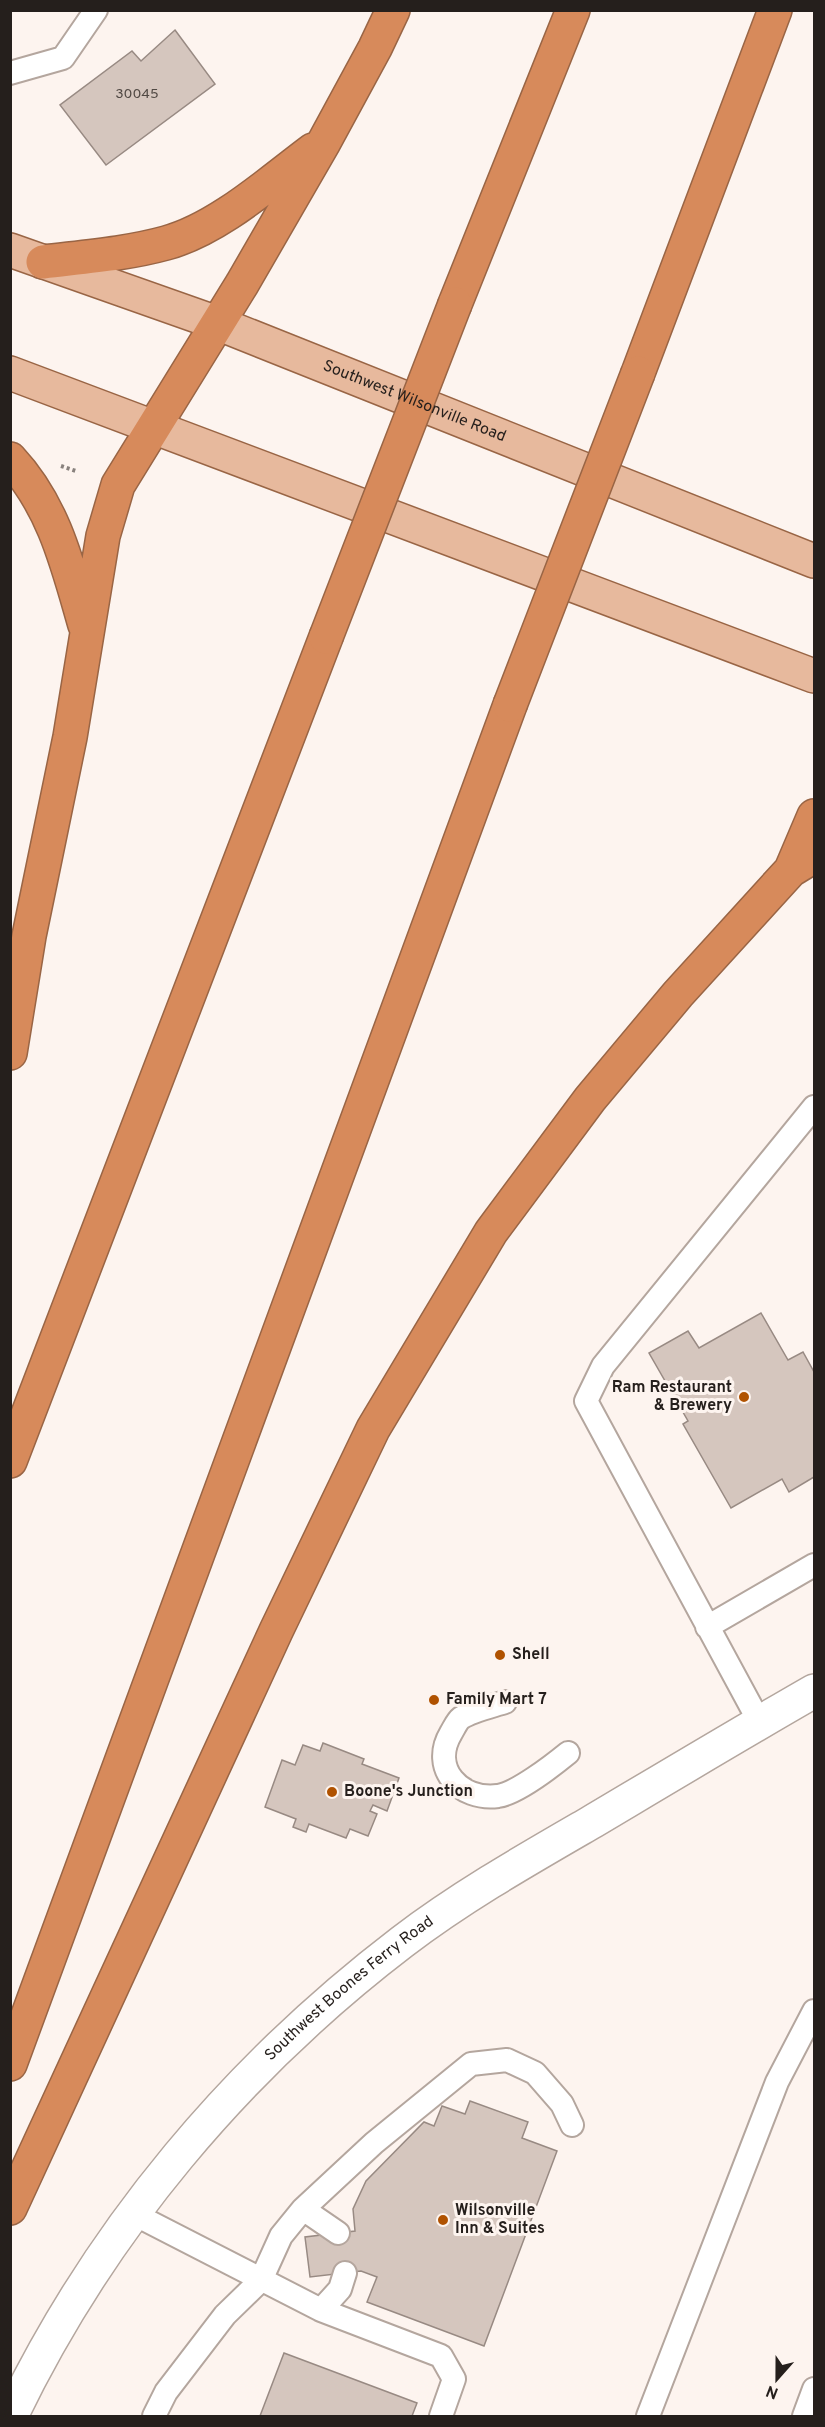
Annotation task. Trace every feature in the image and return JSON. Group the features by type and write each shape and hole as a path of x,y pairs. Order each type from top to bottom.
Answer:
{"highway":[{"path":"10,1053 29,936 70,737 104,536 118,485 242,284 324,142 393,10"},
{"path":"10,1461 455,304 573,10"},
{"path":"10,2064 510,705 776,10"},
{"path":"43,262 104,255 175,240 221,218 324,142"},
{"path":"10,459 27,476 54,524 87,633"},
{"path":"10,2208 276,1631 373,1429 491,1232 590,1099 678,994 802,863 814,816"}],"main road":[{"name":"Southwest Wilsonville Road","path":"10,249 217,324 814,561"},
{"path":"10,373 814,676"}],"street":[{"name":"Southwest Boones Ferry Road","path":"10,2416 57,2327 132,2213 187,2144 239,2085 319,2010 404,1941 481,1887 814,1691"}],"lane":[{"path":"10,74 63,58 96,10"},
{"path":"760,1723 602,1426 586,1401 603,1366 814,1107"},
{"path":"707,1627 814,1565"},
{"path":"505,1702 460,1718 446,1741 443,1759 453,1783 476,1796 500,1796 539,1775 568,1753"},
{"path":"648,2416 777,2082 806,2045 814,2011"},
{"path":"154,2416 166,2392 225,2315 261,2280 281,2236 303,2209 374,2143 471,2064 507,2060 535,2073 561,2104 572,2125"},
{"path":"303,2209 338,2233"},
{"path":"132,2213 321,2310 441,2356 454,2379 441,2416"},
{"path":"321,2310 340,2289 345,2273"},
{"path":"804,2416 814,2389"}],"building":[{"path":"175,30 215,84 106,165 60,105 132,51 141,61"},
{"name":"Ram Restaurant & Brewery","path":"761,1313 788,1360 803,1352 814,1372 814,1477 789,1492 782,1479 731,1508 683,1424 688,1421 649,1353 688,1331 699,1348"},
{"name":"Boone's Junction","path":"323,1743 364,1759 362,1764 399,1778 387,1811 373,1805 370,1811 377,1814 368,1836 350,1829 346,1838 309,1824 306,1832 293,1827 296,1819 265,1807 282,1760 295,1765 303,1745 320,1751"},
{"name":"Wilsonville Inn & Suites","path":"470,2101 528,2122 522,2138 557,2151 484,2346 367,2302 377,2277 361,2271 310,2277 305,2237 355,2231 353,2209 366,2181 424,2122 434,2126 442,2106 465,2114"},
{"path":"284,2353 417,2403 412,2416 260,2416"}],"place":[{"name":"Ram Restaurant & Brewery","path":"744,1397"},
{"name":"Shell","path":"500,1655"},
{"name":"Family Mart 7","path":"434,1700"},
{"name":"Boone's Junction","path":"332,1792"},
{"name":"Wilsonville Inn & Suites","path":"443,2220"}]}
